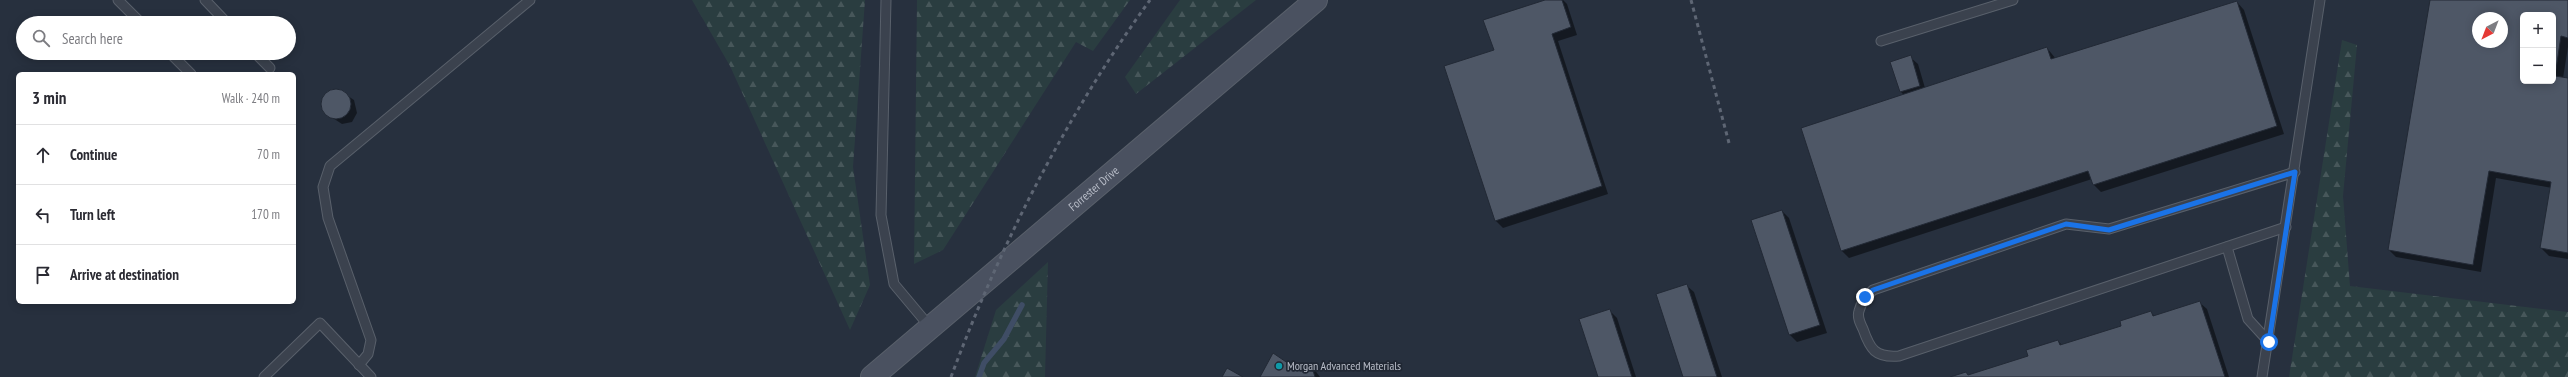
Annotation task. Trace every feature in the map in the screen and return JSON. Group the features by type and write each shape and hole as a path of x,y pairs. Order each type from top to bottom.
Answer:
{"street":[{"name":"Forrester Drive","path":"872,377 1316,0"}],"lane":[{"path":"118,0 134,16"},
{"path":"205,0 220,16"},
{"path":"360,365 368,354 371,340 328,218 323,187 330,166 530,0"},
{"path":"886,0 881,215 894,284 930,327"},
{"path":"1881,41 2013,0"},
{"path":"2262,377 2269,342 2320,0"},
{"path":"177,60 189,72"},
{"path":"262,60 270,68"},
{"path":"2286,227 1898,356 1887,357 1877,353 1869,346 1858,318 1859,310 1865,297 1873,290 2066,224 2109,230 2295,172"},
{"path":"2227,247 2248,319 2269,342"},
{"path":"264,377 320,323 371,377"}],"green space":[{"path":"692,0 865,0 853,167 870,285 850,330 730,66"},
{"path":"917,0 1130,0 1093,51 1076,42 943,250 914,264"},
{"path":"1180,0 1256,0 1136,94 1125,77"},
{"path":"2342,40 2357,45 2343,196 2350,286 2568,312 2568,377 2289,377"},
{"path":"1048,262 1045,377 975,377 996,310"}],"building":[{"path":"1545,0 1562,0 1571,27 1552,34 1602,186 1495,221 1444,66 1494,50 1483,20"},
{"path":"2430,0 2568,0 2568,38 2561,36 2556,69 2556,12 2520,12 2520,84 2556,84 2556,76 2568,78 2568,253 2540,248 2551,182 2489,171 2473,265 2388,250"},
{"path":"2237,1 2277,126 2093,185 2088,171 1841,251 1801,128 2047,47 2051,59"},
{"path":"1911,55 1920,86 1900,92 1890,62"},
{"path":"336,89 347,93 351,104 347,115 336,119 325,115 321,104 325,93"},
{"path":"1782,210 1820,325 1789,335 1751,220"},
{"path":"1687,284 1717,377 1683,377 1656,294"},
{"path":"2200,301 2225,377 1950,377 1966,372 1968,375 2028,356 2026,350 2058,340 2060,345 2121,326 2120,321 2151,311 2153,316"},
{"path":"1610,309 1632,377 1598,377 1579,319"},
{"name":"Morgan Advanced Materials","path":"1273,353 1295,368 1311,364 1315,377 1260,377"},
{"path":"1227,368 1243,377 1222,377"}],"waterway":[{"path":"979,377 984,363 1004,339 1022,305"}],"railway":[{"path":"951,377 991,278 1038,182 1090,89 1150,0"},
{"path":"1691,0 1729,143"}],"place":[{"name":"Morgan Advanced Materials","path":"1279,366"}],"route":[{"path":"1865,297 1873,290 2066,224 2109,230 2295,172 2269,342"}]}
